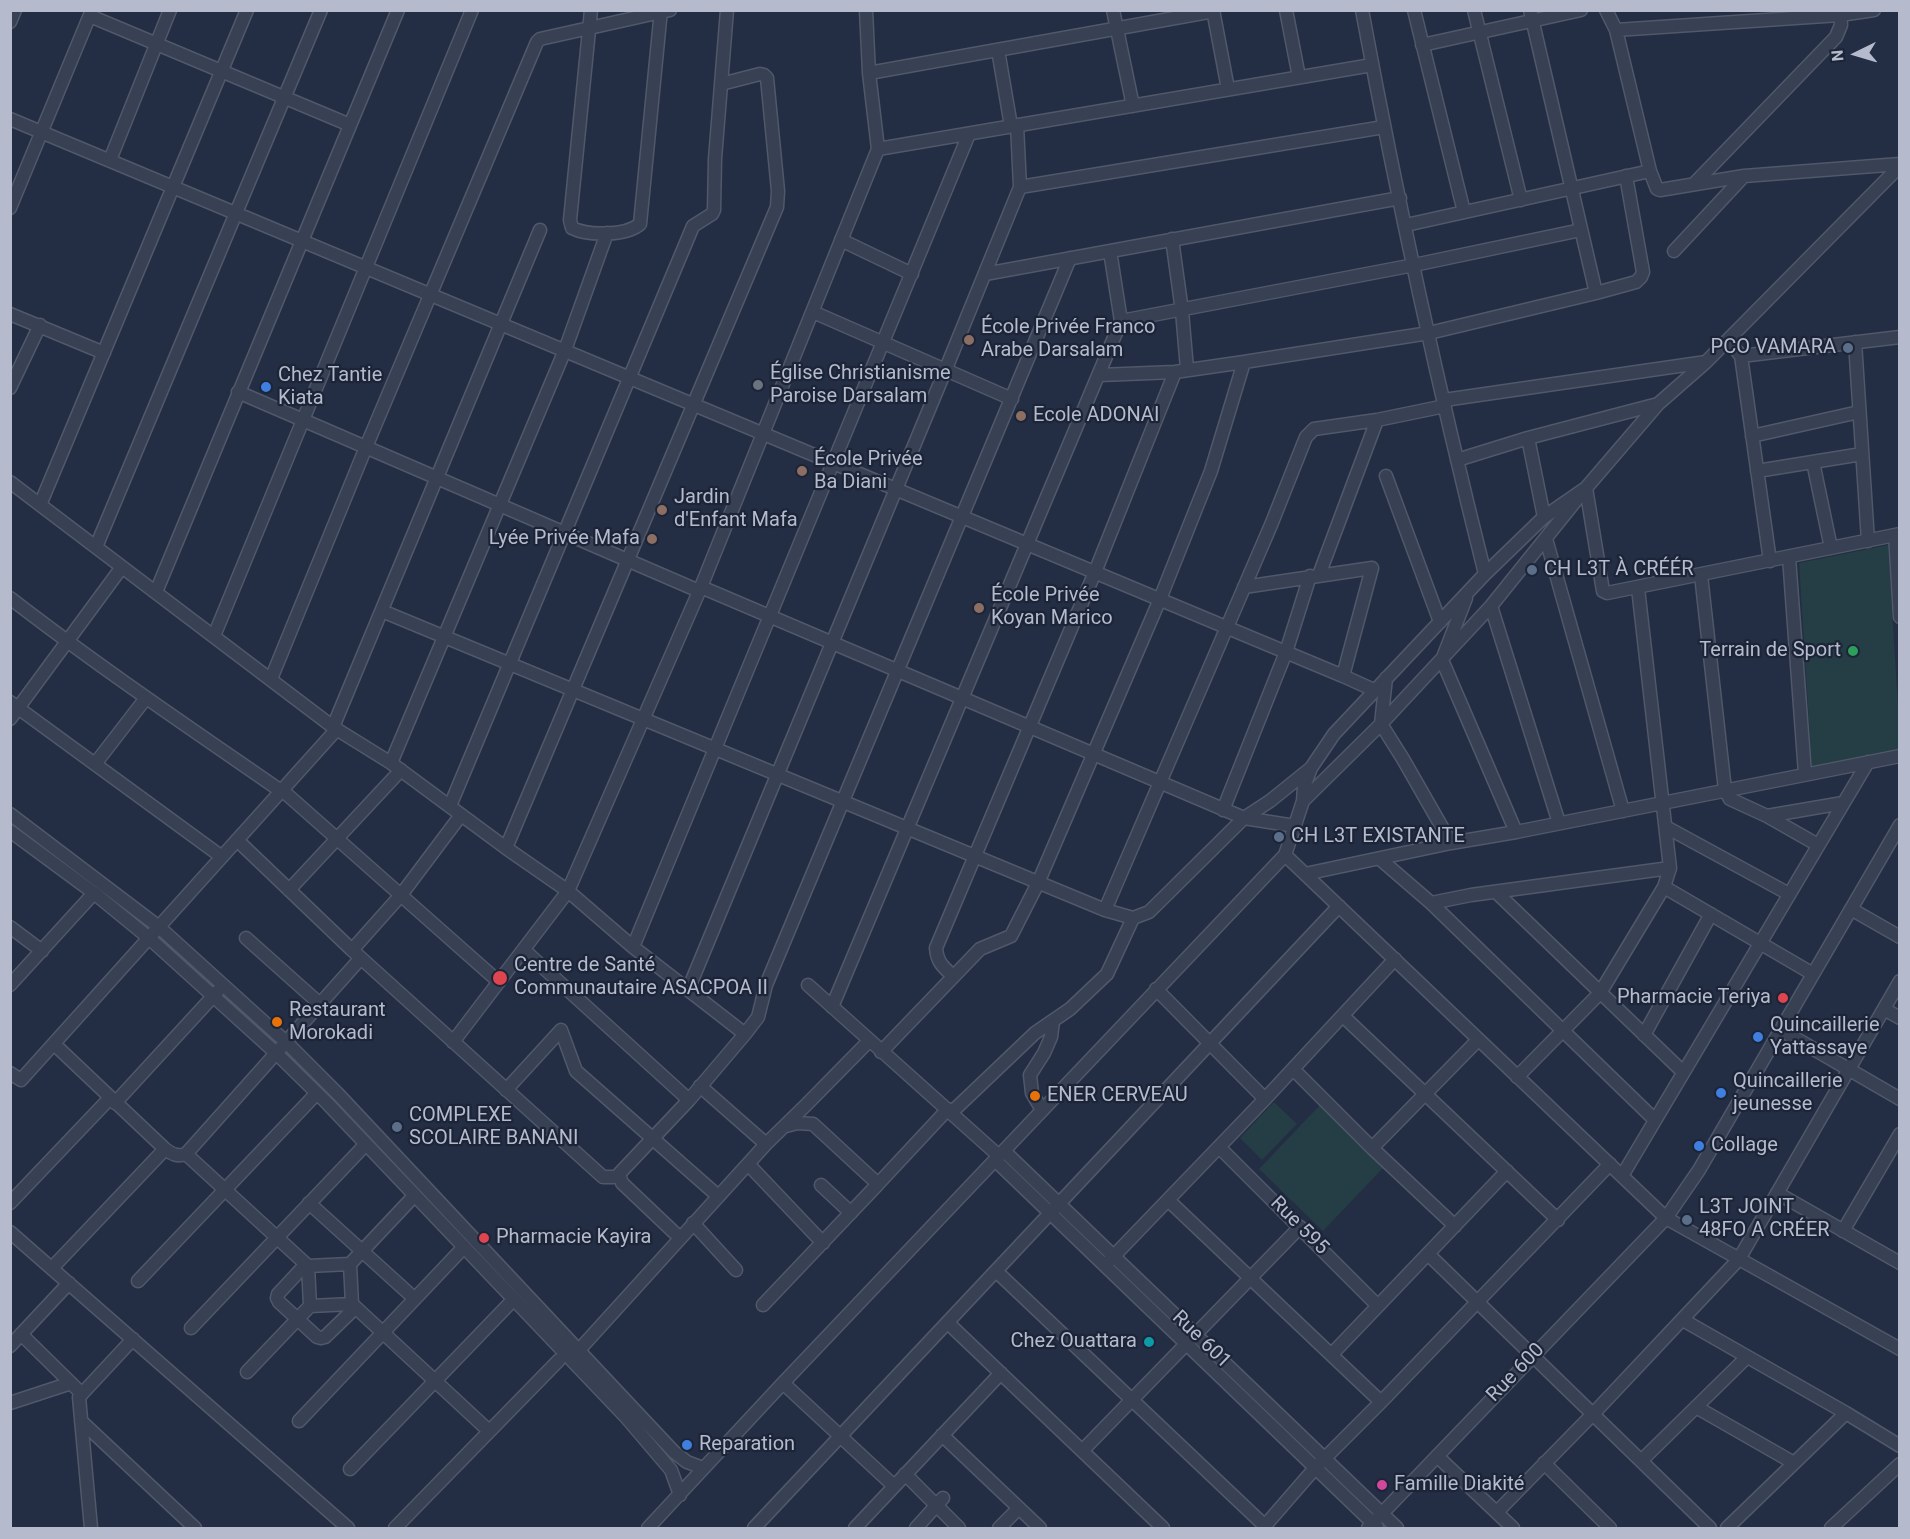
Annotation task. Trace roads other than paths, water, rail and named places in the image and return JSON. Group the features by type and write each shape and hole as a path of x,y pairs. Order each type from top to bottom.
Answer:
{"street":[{"path":"10,22 15,10"},
{"path":"110,160 170,10"},
{"path":"40,505 247,10"},
{"path":"96,547 321,10"},
{"path":"156,592 398,10"},
{"path":"214,636 472,10"},
{"path":"271,679 537,42 540,39 590,29 664,11 640,224 633,230 607,233 579,232 572,228 570,220 590,29 591,10"},
{"path":"450,806 693,226 712,214 714,210 715,159 727,10"},
{"path":"453,1042 568,891 700,589 813,312 878,149 869,73 866,10"},
{"path":"1113,10 1132,106"},
{"path":"1286,10 1299,77"},
{"path":"1362,10 1384,127 1444,403 1485,574"},
{"path":"1414,10 1464,212"},
{"path":"1474,10 1521,200"},
{"path":"1422,45 1480,32 1531,16 1581,10"},
{"path":"1606,10 1616,30 1650,171 1657,189 1744,176 1899,165"},
{"path":"1713,10 1714,24"},
{"path":"1616,30 1874,10"},
{"path":"869,73 1214,11 1228,89"},
{"path":"10,208 91,13 156,44 350,125"},
{"path":"1694,184 1836,37 1841,25 1840,13"},
{"path":"1531,16 1596,293"},
{"path":"688,990 1020,187 1014,126 999,50"},
{"path":"878,149 1372,65"},
{"path":"506,848 777,207 778,191 767,78 760,74 721,84"},
{"path":"10,119 1374,690"},
{"path":"1020,187 1384,127"},
{"path":"633,947 969,134"},
{"path":"1303,801 1442,660 1491,606 1586,488 1658,404 1706,362 1899,165"},
{"path":"1406,225 1650,171"},
{"path":"1100,375 1181,370 1244,362 1429,333 1636,282 1641,278 1643,272 1626,176"},
{"path":"1674,251 1744,176"},
{"path":"985,274 1400,198"},
{"path":"11,1075 21,1080 335,728 540,230"},
{"path":"1121,321 1182,311 1581,230"},
{"path":"289,890 337,838 396,767 444,636 565,350 607,233"},
{"path":"953,976 937,960 936,948 1181,370 1182,311 1172,239"},
{"path":"841,240 912,274"},
{"path":"832,1007 1121,321 1110,250"},
{"path":"680,1238 622,1183 619,1178 620,1172 689,1100 758,1017 766,985 1070,258"},
{"path":"813,312 1012,399"},
{"path":"10,314 104,352"},
{"path":"10,388 40,325"},
{"path":"1741,356 1899,337"},
{"path":"1728,340 1741,356 1770,561"},
{"path":"1855,342 1868,541"},
{"path":"881,1052 980,949 1011,936 1038,883 1160,599 1211,471 1244,362"},
{"path":"1105,910 1306,437 1314,429 1377,420 1444,403 1706,362"},
{"path":"238,392 627,560 832,642 1223,810 1244,818 1295,826"},
{"path":"1457,460 1528,438 1658,404"},
{"path":"1752,436 1859,412"},
{"path":"1223,810 1377,420"},
{"path":"1528,438 1544,517"},
{"path":"1757,471 1862,454"},
{"path":"1814,462 1831,548"},
{"path":"1386,476 1440,622"},
{"path":"10,482 335,728 396,767 568,891 633,947 745,1034"},
{"path":"648,1528 1285,855 1311,768 1334,734 1485,574 1544,517 1586,488"},
{"path":"1586,488 1603,591 1607,593 1897,535 1899,617"},
{"path":"1546,539 1623,811"},
{"path":"1789,557 1804,774"},
{"path":"10,719 15,705 68,643 122,567"},
{"path":"1244,587 1370,567 1372,570 1343,676"},
{"path":"1701,575 1725,790 1730,799 1767,816 1818,845"},
{"path":"1517,1077 1600,993 1664,887 1670,868 1638,588"},
{"path":"1468,592 1442,660 1516,832"},
{"path":"10,598 68,643 282,790 499,982"},
{"path":"1491,606 1559,823"},
{"path":"382,611 1038,883 1105,910 1133,918 1149,912 1244,818 1270,801 1311,768"},
{"path":"1386,678 1380,724 1404,759 1451,843"},
{"path":"95,764 146,698"},
{"path":"15,705 222,857"},
{"path":"1305,874 1451,843 1899,756"},
{"path":"1622,1176 1868,762"},
{"path":"1767,816 1843,803"},
{"path":"10,813 159,927 286,1042 337,1093 674,1452 687,1462 703,1468"},
{"path":"54,1044 165,1149 177,1156 186,1154 320,1004 461,815"},
{"name":"Rue 600","path":"1376,1523 1533,1355 1666,1218 1700,1170 1899,825"},
{"path":"1666,827 1789,894"},
{"path":"10,831 94,893 149,938 214,995 317,1093 625,1416 671,1470 680,1495"},
{"path":"237,840 357,954 603,1178 619,1178"},
{"path":"1285,855 1666,1218 1899,1349"},
{"path":"1380,859 1431,903 1655,1120"},
{"path":"1431,903 1670,868"},
{"path":"1664,887 1813,974"},
{"path":"1496,892 1683,1072"},
{"path":"10,986 94,893"},
{"path":"754,1528 1340,906"},
{"path":"1851,909 1899,937"},
{"path":"1644,1035 1711,915"},
{"path":"764,1305 950,1110 1035,1033 1070,1009 1107,974 1133,918"},
{"path":"10,927 42,951"},
{"path":"246,938 320,1004"},
{"path":"524,950 689,1100"},
{"path":"1110,1261 1395,959"},
{"path":"1497,1512 1739,1259 1899,981"},
{"path":"10,1203 224,985"},
{"name":"Rue 601","path":"808,985 1000,1156 1320,1463 1376,1523 1397,1528"},
{"path":"1156,989 1265,1099"},
{"path":"1884,1008 1899,1018"},
{"path":"1343,1016 1557,1220"},
{"path":"1042,1110 1032,1093 1030,1075 1051,1037 1053,1021"},
{"path":"1781,1029 1899,1099"},
{"path":"506,1090 561,1030 576,1071 718,1196"},
{"path":"1372,1148 1478,1040"},
{"path":"579,1350 766,1144 869,1041"},
{"path":"1293,1069 1455,1226"},
{"path":"700,1086 766,1144"},
{"path":"138,1281 317,1093"},
{"path":"784,1126 813,1124 878,1184"},
{"path":"1843,1231 1899,1134"},
{"path":"191,1328 366,1144"},
{"name":"Rue 595","path":"1219,1147 1378,1306"},
{"path":"52,1268 165,1149"},
{"path":"186,1154 307,1265 350,1264 415,1195"},
{"path":"748,1164 823,1243"},
{"path":"996,1271 1264,1527 1320,1463 1382,1402 1610,1164"},
{"path":"1332,1354 1507,1171"},
{"path":"821,1185 850,1213"},
{"path":"1777,1192 1899,1263"},
{"path":"1168,1200 1382,1402"},
{"path":"309,1203 415,1299"},
{"path":"693,1223 736,1270"},
{"path":"1083,1450 1300,1227"},
{"path":"10,1232 348,1528"},
{"path":"299,1421 464,1247"},
{"path":"1428,1254 1710,1528"},
{"path":"307,1265 278,1294 277,1298 317,1337 323,1338 353,1306 350,1264"},
{"path":"307,1265 310,1306"},
{"path":"11,1345 69,1283"},
{"path":"350,1469 514,1299"},
{"path":"247,1372 310,1306 353,1306 489,1431"},
{"path":"1683,1320 1899,1446"},
{"path":"948,1323 1163,1528"},
{"path":"21,1334 82,1394"},
{"path":"91,1528 79,1397 133,1339"},
{"path":"1641,1461 1747,1357"},
{"path":"395,1528 559,1359"},
{"path":"855,1528 1001,1373"},
{"path":"10,1403 71,1383"},
{"path":"783,1383 894,1486"},
{"path":"1696,1407 1794,1463"},
{"path":"1727,1528 1846,1413"},
{"path":"81,1421 195,1528"},
{"path":"942,1435 1040,1528"},
{"path":"1437,1456 1513,1528"},
{"path":"1544,1463 1610,1528"},
{"path":"1831,1528 1899,1464"},
{"path":"905,1474 939,1502 959,1528"},
{"path":"916,1528 939,1502"},
{"path":"999,1528 1019,1508"}],"place":[{"name":"École Privée Franco Arabe Darsalam","path":"969,340"},
{"name":"PCO VAMARA","path":"1848,348"},
{"name":"Église Christianisme Paroise Darsalam","path":"758,385"},
{"name":"Chez Tantie Kiata","path":"266,387"},
{"name":"Ecole ADONAI","path":"1021,416"},
{"name":"École Privée Ba Diani","path":"802,471"},
{"name":"Jardin d'Enfant Mafa","path":"662,510"},
{"name":"Lyée Privée Mafa","path":"652,539"},
{"name":"CH L3T À CRÉÉR","path":"1532,570"},
{"name":"École Privée Koyan Marico","path":"979,608"},
{"name":"Terrain de Sport","path":"1853,651"},
{"name":"CH L3T EXISTANTE","path":"1279,837"},
{"name":"Centre de Santé Communautaire ASACPOA II","path":"500,978"},
{"name":"Pharmacie Teriya","path":"1783,998"},
{"name":"Restaurant Morokadi","path":"277,1022"},
{"name":"Quincaillerie Yattassaye","path":"1758,1037"},
{"name":"Quincaillerie jeunesse","path":"1721,1093"},
{"name":"ENER CERVEAU","path":"1035,1096"},
{"name":"COMPLEXE SCOLAIRE BANANI","path":"397,1127"},
{"name":"Collage","path":"1699,1146"},
{"name":"L3T JOINT 48FO A CRÉER","path":"1687,1220"},
{"name":"Pharmacie Kayira","path":"484,1238"},
{"name":"Chez Ouattara","path":"1149,1342"},
{"name":"Reparation","path":"687,1445"},
{"name":"Famille Diakité","path":"1382,1485"}]}
